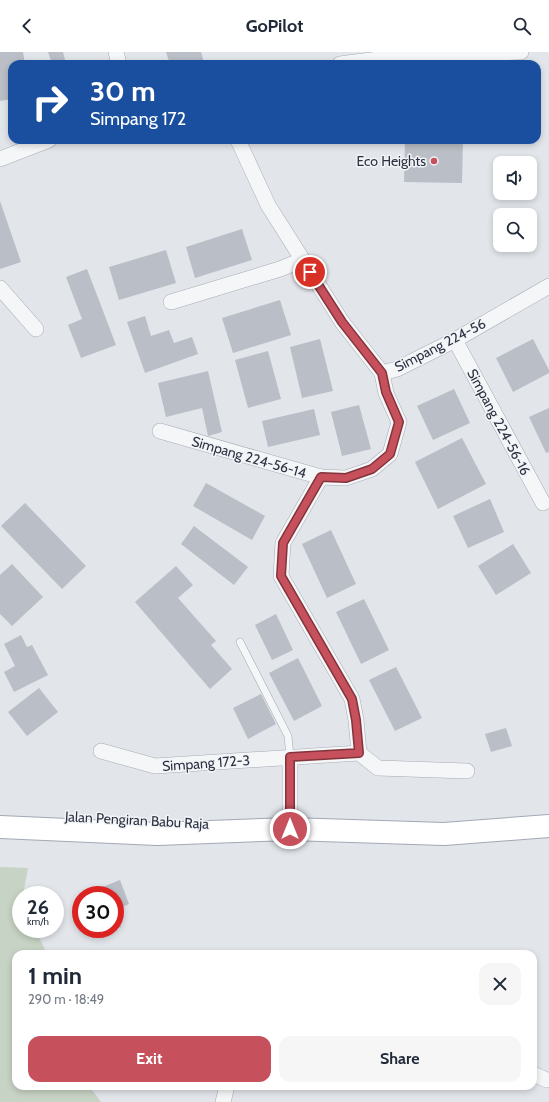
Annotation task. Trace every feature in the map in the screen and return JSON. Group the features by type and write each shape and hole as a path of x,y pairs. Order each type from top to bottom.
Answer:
{"main road":[{"name":"Jalan Pengiran Babu Raja","path":"0,812 26,815 158,820 282,829 444,834 549,826"},
{"name":"Jalan Pengiran Babu Raja","path":"0,827 157,834 282,829"}],"street":[{"path":"371,60 416,52 477,54 521,52"},
{"path":"0,159 39,144"},
{"name":"Simpang 224-56","path":"240,144 268,205 302,260 342,322 382,373 397,369 455,340 549,286"},
{"path":"171,302 280,269 302,260"},
{"path":"0,288 36,329"},
{"name":"Simpang 224-56-16","path":"455,340 543,503"},
{"name":"Simpang 224-56-14","path":"160,431 321,477 346,478 372,469 390,454 399,422 386,392 382,373"},
{"path":"321,477 283,543 281,576 352,699 356,720 359,753 378,768 466,772"},
{"name":"Simpang 172-3","path":"101,751 155,766 359,753"},
{"path":"282,829 290,757"},
{"path":"537,1076 547,1080"},
{"path":"223,1102 226,1090"}],"lane":[{"path":"240,642 288,736 290,757"}],"green space":[{"path":"0,867 28,868 25,886 12,886 12,938 39,938 45,950 12,950 12,1090 92,1090 101,1102 0,1102"}],"building":[{"path":"0,52 23,52 24,60 8,60 8,100 0,101"},
{"path":"48,52 63,52 65,60 51,60"},
{"path":"166,52 201,52 203,60 169,60"},
{"name":"Eco Heights","path":"405,144 463,144 462,183 404,182"},
{"path":"0,201 21,262 0,269"},
{"path":"242,229 252,260 195,278 186,247"},
{"path":"166,250 176,283 119,300 109,267"},
{"path":"87,269 116,345 81,358 68,325 82,319 66,277"},
{"path":"280,300 291,335 233,353 222,318"},
{"path":"145,316 151,336 169,330 174,343 192,337 198,354 145,373 127,322"},
{"path":"320,339 333,391 302,398 290,347"},
{"path":"533,339 549,370 549,373 513,392 496,358"},
{"path":"268,351 281,399 248,408 235,360"},
{"path":"208,371 222,432 208,436 202,408 166,417 158,383"},
{"path":"454,389 470,423 433,440 417,406"},
{"path":"359,405 371,449 342,456 331,412"},
{"path":"549,408 549,452 546,453 529,417"},
{"path":"314,409 320,435 268,447 262,421"},
{"path":"462,438 486,484 438,509 415,462"},
{"path":"206,483 265,516 252,540 193,506"},
{"path":"490,499 504,532 468,548 453,516"},
{"path":"25,503 86,566 62,589 1,526"},
{"path":"194,526 248,567 234,585 181,544"},
{"path":"331,530 356,584 327,598 302,544"},
{"path":"513,544 531,573 496,595 478,566"},
{"path":"12,564 43,597 12,626 0,614 0,575"},
{"path":"176,566 193,585 178,598 216,641 211,645 232,669 210,689 135,602"},
{"path":"364,599 389,650 361,664 336,612"},
{"path":"276,614 293,650 272,660 255,625"},
{"path":"21,635 27,647 32,645 48,675 14,692 4,672 15,666 4,644"},
{"path":"298,658 322,706 294,721 269,673"},
{"path":"396,667 422,718 395,731 369,680"},
{"path":"39,688 58,712 27,736 8,712"},
{"path":"261,694 276,724 248,739 233,708"},
{"path":"506,728 512,746 491,752 485,734"},
{"path":"120,880 122,886 105,886"},
{"path":"124,891 129,904 124,906"}],"place":[{"name":"Eco Heights","path":"434,161"}],"route":[{"path":"290,829 290,757 359,753 356,720 352,699 281,576 283,543 321,477 346,478 372,469 390,454 399,422 386,392 382,373 342,322 310,272"}]}
